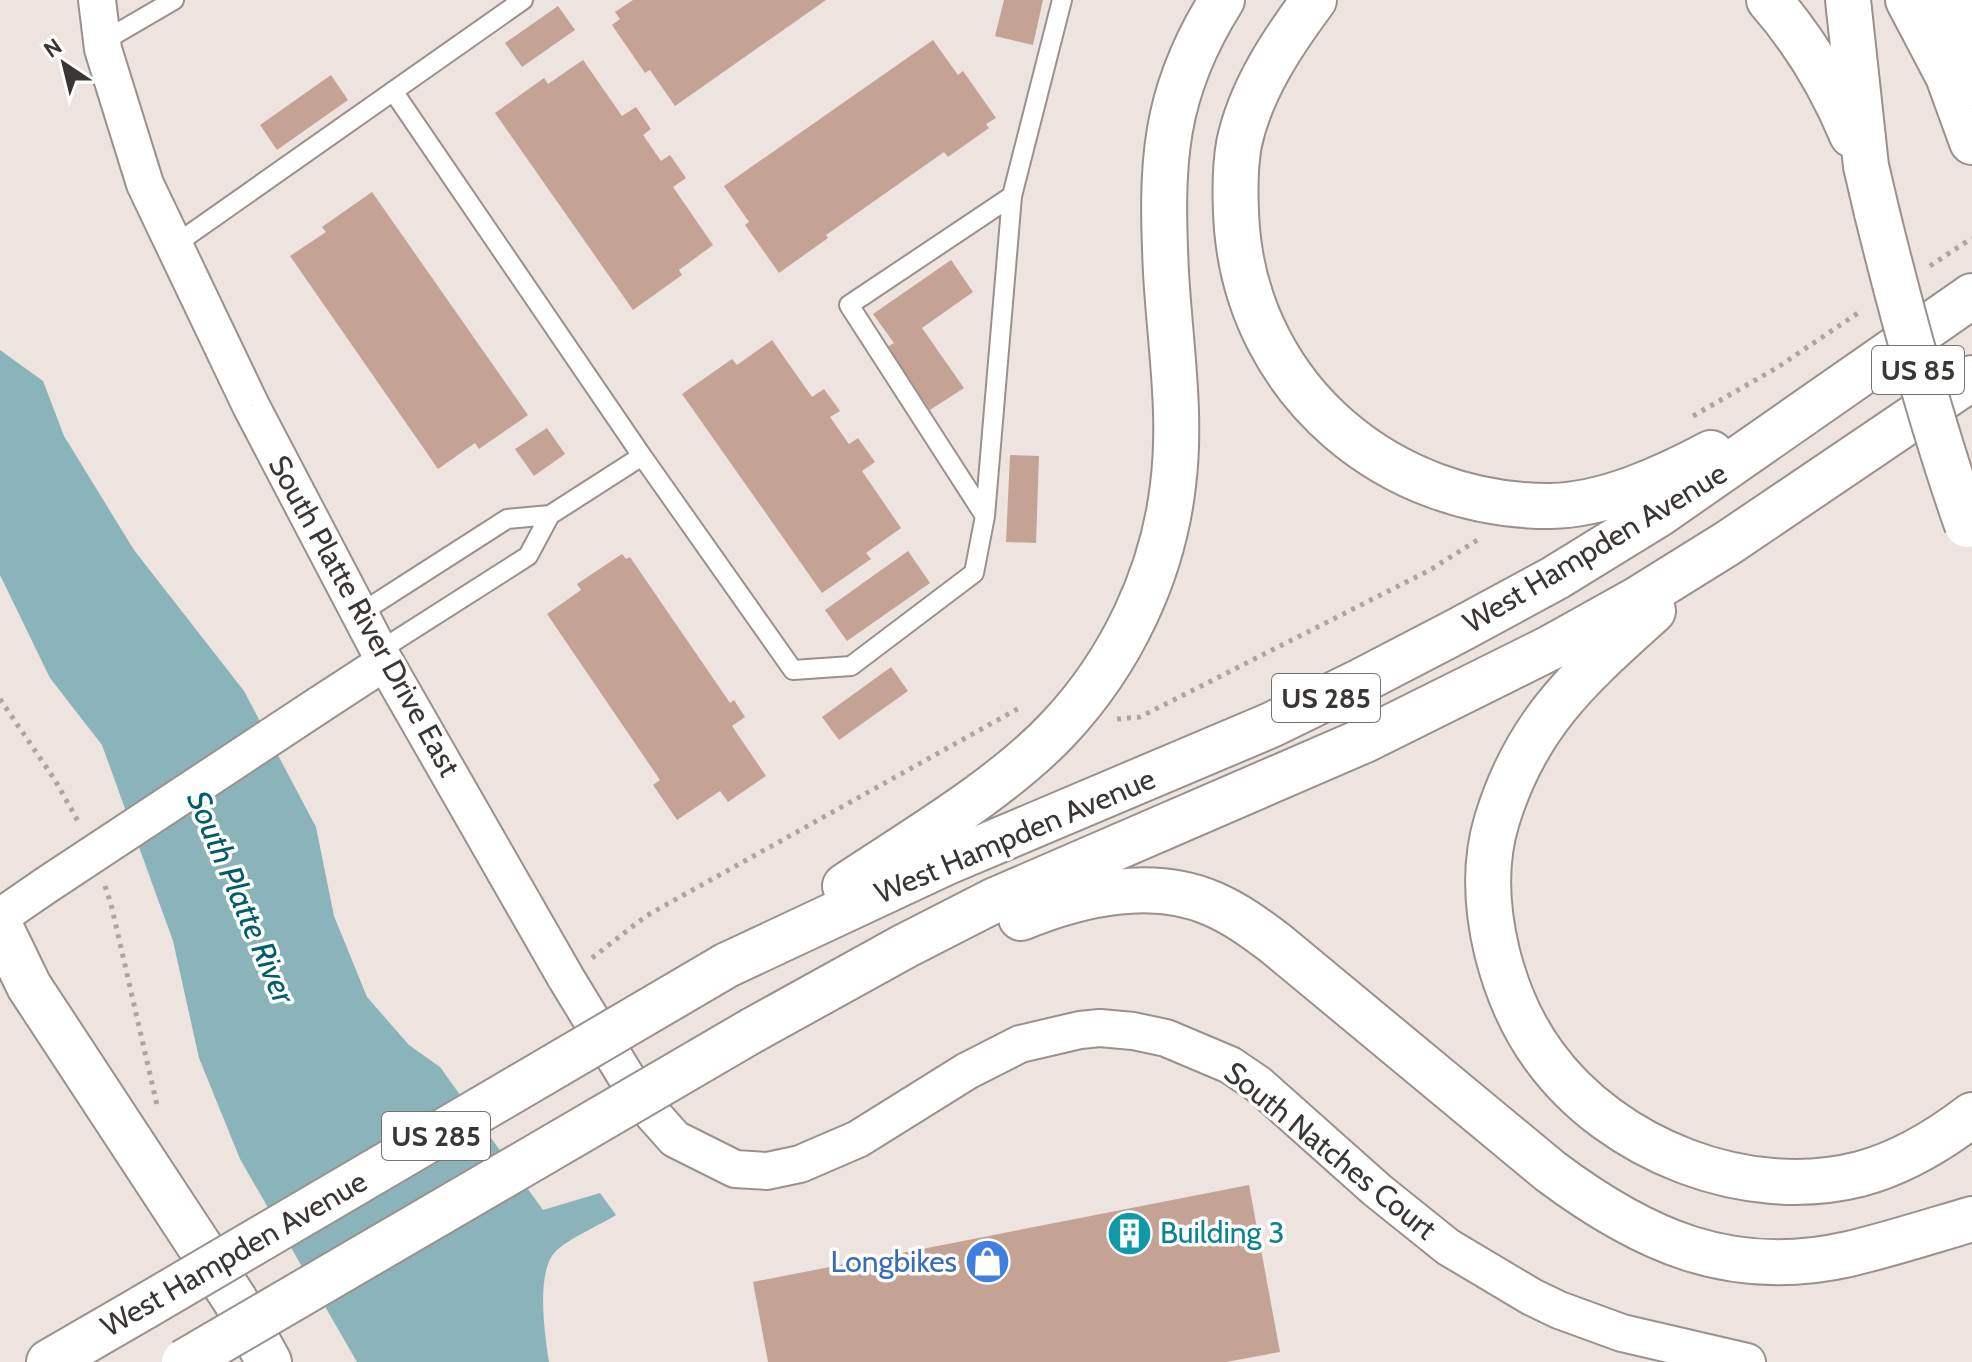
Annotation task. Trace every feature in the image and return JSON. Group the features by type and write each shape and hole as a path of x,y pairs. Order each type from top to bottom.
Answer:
{"main road":[{"path":"727,965 935,826 1012,770 1059,729 1097,683 1124,636 1150,582 1166,535 1174,483 1176,433 1163,177 1169,129 1178,91 1193,54 1222,0"},
{"path":"1314,0 1271,65 1253,101 1239,144 1234,193 1239,245 1249,293 1268,340 1290,378 1319,412 1354,442 1379,458 1427,483 1465,495 1552,506 1591,501 1642,484 1699,459 1885,358"},
{"path":"1769,0 1790,23 1815,59 1866,166"},
{"name":"US 85","path":"1848,0 1866,166 1924,389 1945,462 1970,530"},
{"path":"1908,0 1948,76 1972,140"},
{"path":"1955,0 1972,140"},
{"name":"West Hampden Avenue","path":"49,1362 727,965 945,863 1190,761 1359,682 1555,578 1659,514 1972,296"},
{"name":"West Hampden Avenue","path":"184,1362 753,1030 905,946 993,901 1365,740 1469,689 1638,599 1728,543 1972,378"},
{"path":"1728,543 1575,682 1540,725 1516,770 1496,823 1488,874 1490,921 1501,970 1519,1015 1544,1056 1575,1091 1616,1126 1704,1168 1756,1179 1807,1182 1859,1174 1906,1158 1945,1136 1972,1115"},
{"path":"753,1030 1045,908 1078,898 1115,893 1150,891 1179,894 1210,902 1241,918 1344,997 1550,1171 1624,1222 1665,1241 1719,1257 1746,1261 1793,1261 1846,1255 1972,1219"},
{"path":"0,926 41,1005 235,1300 269,1362"},
{"path":"1912,1237 1972,1206"}],"street":[{"name":"South Platte River Drive East","path":"97,0 102,42 145,184 251,406 359,614 566,978 641,1101 675,1139 735,1169"},
{"path":"0,917 319,705 382,656"},
{"name":"South Natches Court","path":"735,1169 767,1171 800,1164 858,1139 967,1071 1020,1044 1080,1030 1133,1031 1166,1038 1230,1065 1415,1222 1499,1280 1559,1310 1622,1333 1747,1362"}],"lane":[{"path":"102,42 174,0"},
{"path":"173,246 523,0"},
{"path":"393,91 642,456 793,670 851,666 974,573 985,516 1012,196 1062,0"},
{"path":"985,516 849,305 1012,196"},
{"path":"359,614 507,519 550,515 642,456"},
{"path":"382,656 528,556 550,515"}],"path":[{"path":"1920,272 1972,238"},
{"path":"1685,421 1778,367 1868,307"},
{"path":"588,961 646,916 1023,706 1097,721 1140,717 1430,570 1491,532 1528,504"},
{"path":"0,699 55,780 86,835"},
{"path":"101,876 111,904 160,1117"}],"water":[{"name":"South Platte River","path":"0,350 43,381 64,436 134,550 244,691 316,827 334,916 367,997 409,1045 440,1067 543,1210 600,1193 616,1215 568,1242 550,1260 545,1273 543,1304 549,1362 357,1362 240,1159 199,1058 173,941 102,745 50,678 0,575"}],"building":[{"path":"633,0 826,0 675,106 650,70 645,73 612,25 620,19 615,12"},
{"path":"1004,0 1043,0 1033,45 995,36"},
{"path":"558,6 575,30 522,67 505,43"},
{"path":"933,40 958,75 963,71 996,118 986,124 989,128 948,157 944,152 826,235 828,238 779,273 745,225 749,222 724,186"},
{"path":"583,60 622,116 636,107 651,129 643,135 661,161 670,155 686,178 673,187 713,245 679,270 682,275 633,310 495,113 544,78 548,84"},
{"path":"331,75 348,100 277,150 260,125"},
{"path":"372,192 528,415 479,449 475,443 438,469 290,256 326,232 322,227"},
{"path":"951,260 973,292 922,328 964,388 930,410 887,347 894,343 873,314"},
{"path":"772,340 812,397 824,389 840,411 830,417 849,444 858,438 875,462 862,471 901,528 866,553 871,559 822,593 682,394 732,359 737,365"},
{"path":"547,428 565,454 534,476 515,449"},
{"path":"1010,455 1039,456 1036,543 1006,542"},
{"path":"908,551 930,583 847,641 825,610"},
{"path":"622,554 626,559 630,557 730,703 734,700 745,717 732,726 766,776 728,802 720,791 677,820 653,785 660,780 547,614 581,590 577,584"},
{"path":"891,667 908,691 839,740 822,717"},
{"name":"Building 3","path":"1249,1185 1280,1352 1226,1362 768,1362 753,1282"}],"place":[{"name":"Building 3","path":"1129,1233"},
{"name":"Longbikes","path":"988,1262"}]}
